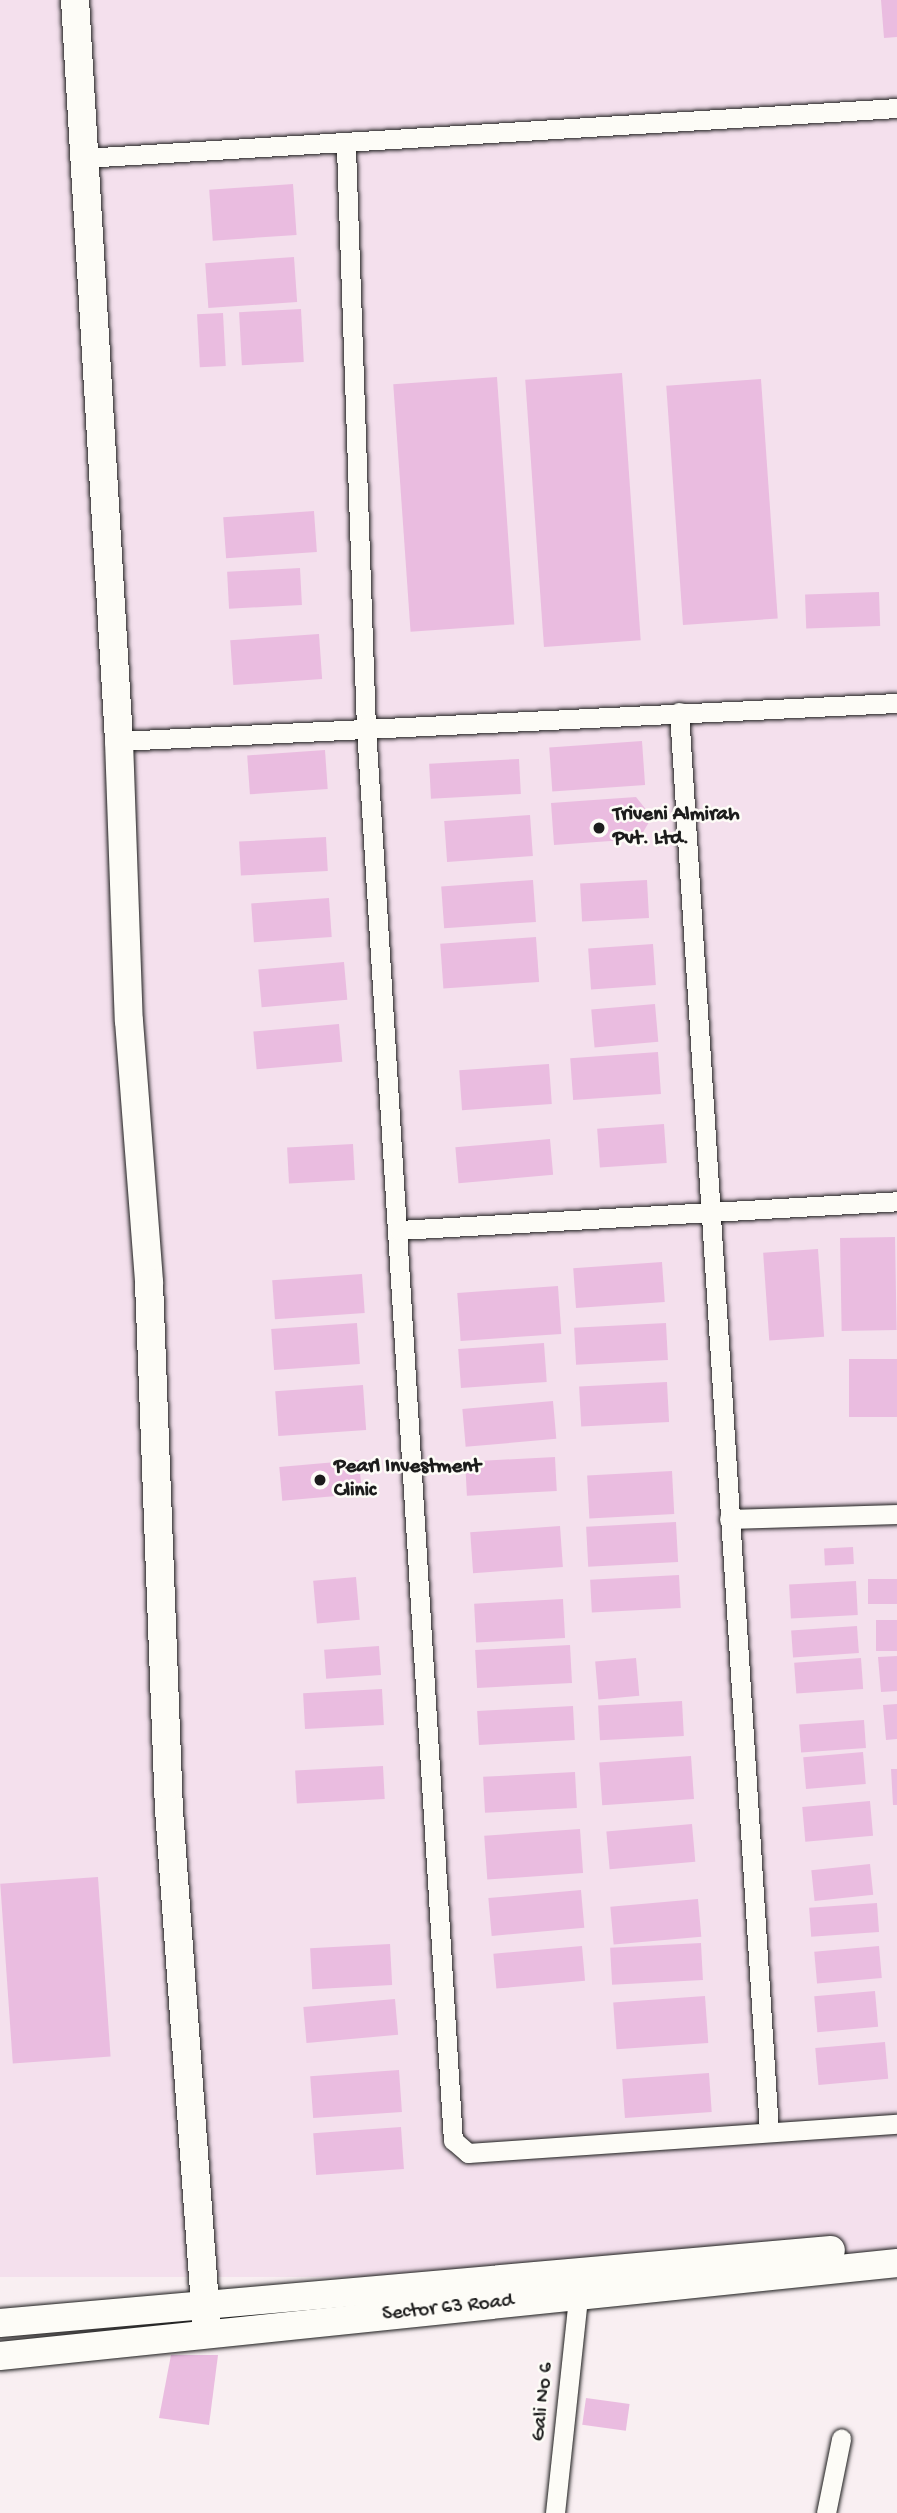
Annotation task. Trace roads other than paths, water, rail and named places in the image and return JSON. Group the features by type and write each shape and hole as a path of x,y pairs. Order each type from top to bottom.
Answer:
{"street":[{"path":"75,0 119,741 127,995 149,1283 159,1618 207,2333"},
{"path":"84,158 346,146 897,108"},
{"path":"346,146 366,727 453,2140 468,2153 897,2124"},
{"path":"119,741 897,703"},
{"path":"679,712 769,2132"},
{"path":"399,1230 897,1201"},
{"path":"729,1519 897,1514"},
{"name":"Sector 63 Road","path":"0,2323 897,2245"},
{"name":"Sector 63 Road","path":"0,2356 897,2263"},
{"name":"Gali No 6","path":"555,2513 578,2296"},
{"path":"826,2513 841,2439"}],"place":[{"name":"Triveni Almirah Pvt. Ltd.","path":"599,828"},
{"name":"Pearl Investment Clinic","path":"320,1480"}]}
